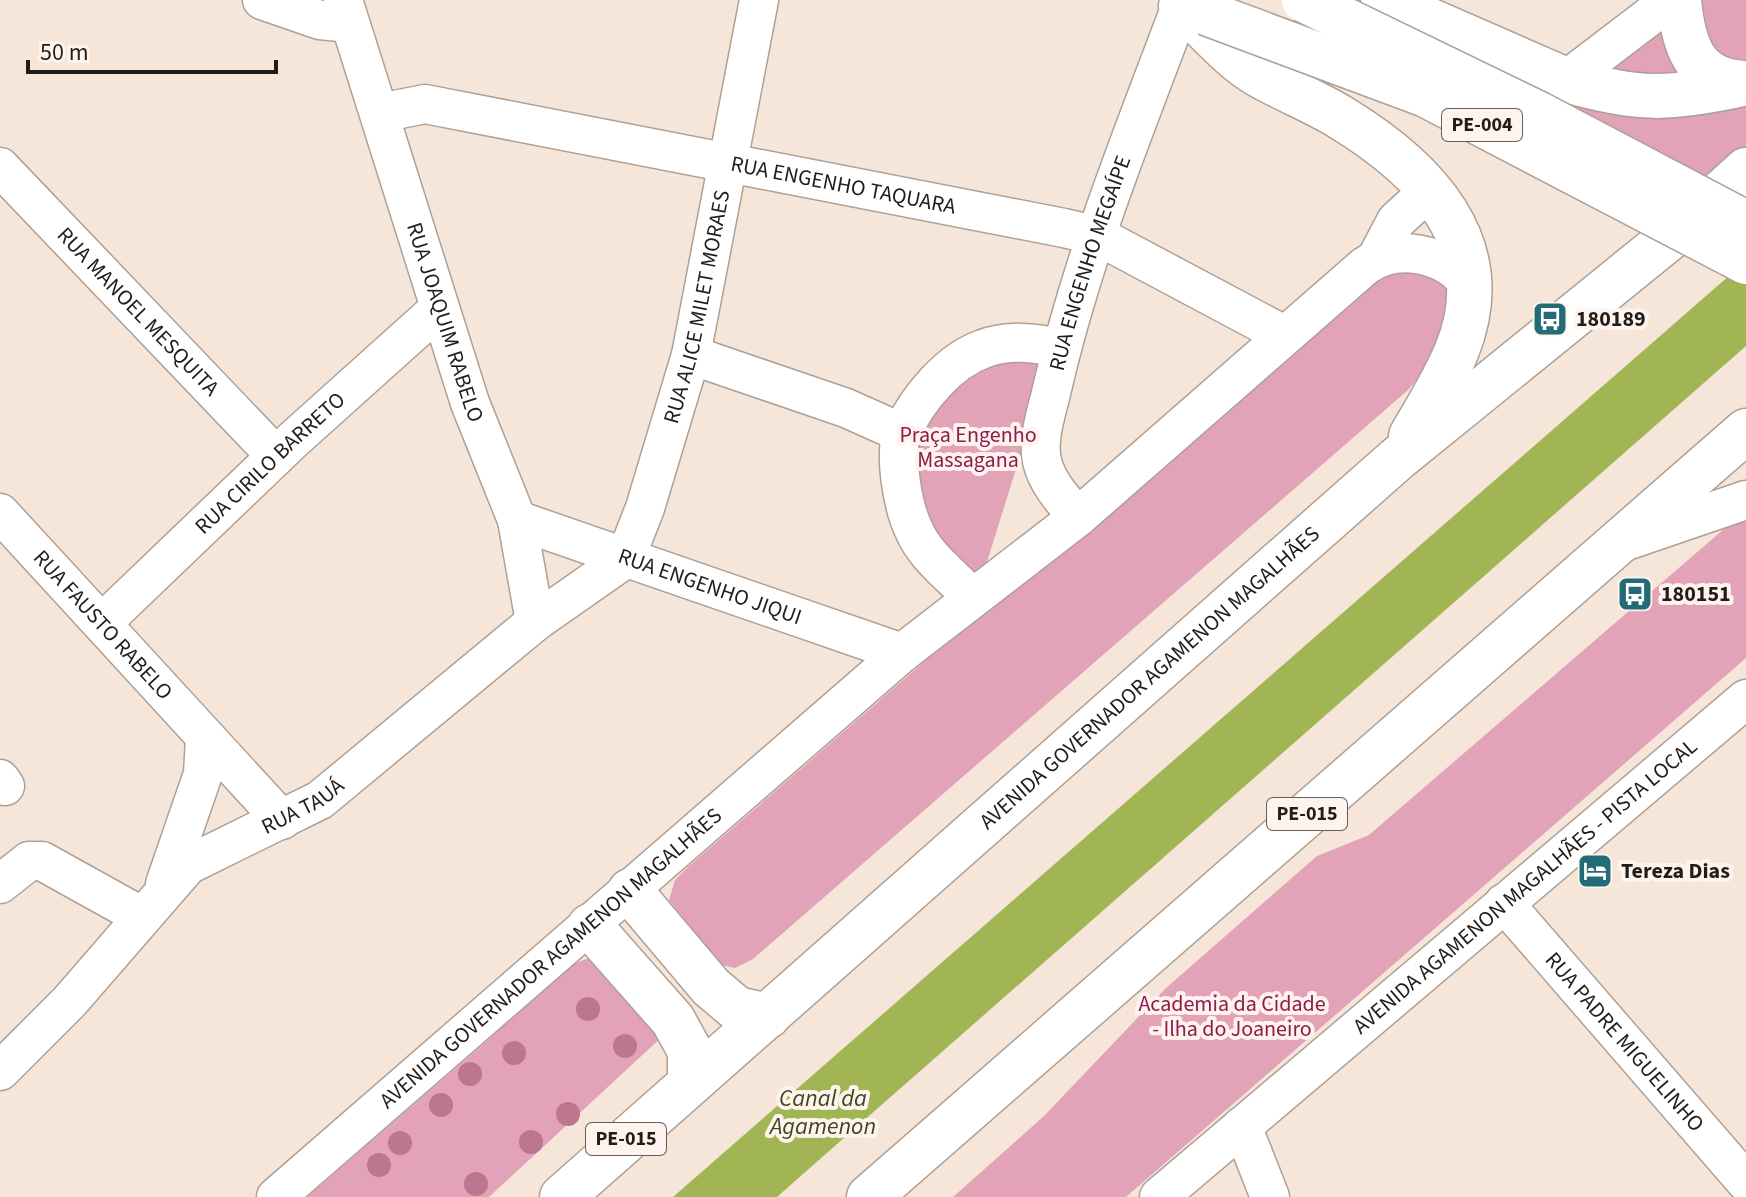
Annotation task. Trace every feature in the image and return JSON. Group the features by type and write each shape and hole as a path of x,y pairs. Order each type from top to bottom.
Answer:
{"main road":[{"name":"PE-004","path":"1304,0 1539,114 1746,223"},
{"path":"1383,0 1566,80 1622,94 1663,98 1744,84"},
{"path":"1679,0 1683,42 1698,62 1715,75 1744,84"},
{"name":"PE-004","path":"1193,10 1426,95 1746,262"},
{"path":"1193,10 1256,73 1339,116 1388,150 1446,207 1459,238 1468,283 1459,348 1397,459"},
{"name":"AVENIDA GOVERNADOR AGAMENON MAGALHÃES","path":"562,1197 1397,459 1683,227 1746,170"},
{"name":"PE-015","path":"869,1197 912,1180 1616,544 1746,431"},
{"path":"630,891 711,987 737,1009 768,1016"},
{"path":"590,926 673,1020 690,1051 690,1081"}],"street":[{"name":"RUA JOAQUIM RABELO","path":"262,0 320,20 347,12 481,435 517,520 535,622"},
{"name":"RUA ALICE MILET MORAES","path":"625,559 645,508 691,355 725,162 759,0"},
{"path":"1566,80 1671,0"},
{"name":"RUA ENGENHO MEGAÍPE","path":"1078,517 1056,491 1042,461 1042,437 1062,348 1098,236 1193,10"},
{"name":"RUA ENGENHO TAQUARA","path":"380,113 425,104 1098,236 1284,335"},
{"name":"RUA MANOEL MESQUITA","path":"0,167 276,456"},
{"path":"1376,259 1396,221 1431,189"},
{"path":"1376,259 1420,254 1457,269 1468,283"},
{"name":"AVENIDA GOVERNADOR AGAMENON MAGALHÃES","path":"276,1197 902,653 1078,517 1284,335 1376,259"},
{"name":"RUA CIRILO BARRETO","path":"102,623 276,456 440,308"},
{"path":"972,597 926,552 913,528 903,489 902,433 931,390 960,360 983,349 1008,343 1062,348"},
{"path":"691,355 846,408 902,433"},
{"path":"1616,544 1746,500"},
{"name":"RUA FAUSTO RABELO","path":"0,513 282,820"},
{"name":"RUA ENGENHO JIQUI","path":"517,520 902,653"},
{"name":"RUA TAUÁ","path":"0,1071 52,1020 188,865 320,800 535,622 625,559"},
{"name":"AVENIDA AGAMENON MAGALHÃES - PISTA LOCAL","path":"1166,1195 1242,1126 1746,699"},
{"path":"0,884 29,861 42,861 152,903 203,774 205,739"},
{"name":"RUA PADRE MIGUELINHO","path":"1504,903 1746,1182"},
{"path":"1242,1126 1270,1197"},
{"path":"1740,1197 1746,1192"}],"green space":[{"path":"1305,0 1408,0 1547,56 1576,58 1668,0 1746,0 1746,170 1709,204"},
{"path":"1419,262 1450,291 1449,305 1437,344 1408,390 753,959 735,968 721,965 669,900 675,880 1380,266"},
{"name":"Praça Engenho Massagana","path":"1052,354 986,565 978,576 966,576 915,511 917,430 956,364"},
{"name":"Academia da Cidade - Ilha do Joaneiro","path":"1746,510 1746,658 1126,1197 953,1197 1044,1116 1166,988 1317,856 1369,835"},
{"path":"590,958 664,1035 489,1197 307,1197 487,1041 547,981"}],"water":[{"name":"Canal da Agamenon","path":"1746,261 1746,346 777,1197 673,1197"}],"place":[{"name":"180189","path":"1550,319"},
{"name":"180151","path":"1635,594"},
{"name":"Tereza Dias","path":"1595,871"}]}
